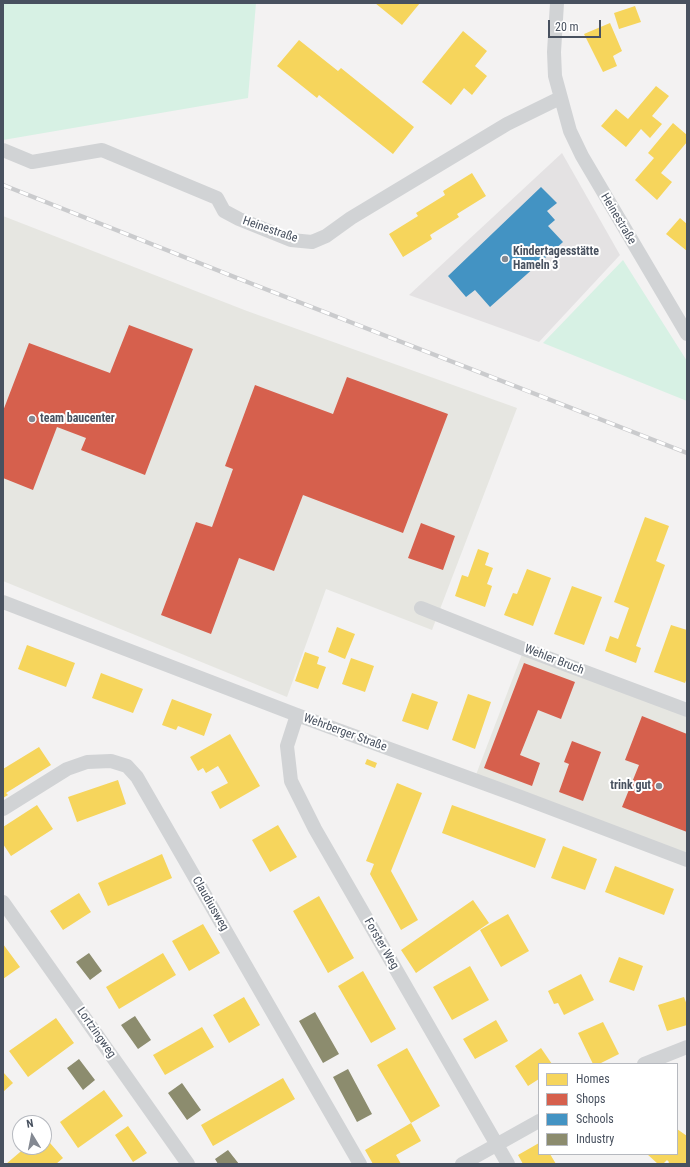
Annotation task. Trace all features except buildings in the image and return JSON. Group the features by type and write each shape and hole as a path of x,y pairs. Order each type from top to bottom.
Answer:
{"street":[{"name":"Heinestraße","path":"557,3 554,52 555,76 570,131 582,156 687,334"},
{"name":"Heinestraße","path":"3,150 32,162 102,150 217,198 224,211 239,219 291,240 312,242 326,236 351,218 507,124 560,98"},
{"name":"Wehrberger Straße","path":"3,602 297,715 521,797 687,860"},
{"name":"Wehler Bruch","path":"421,608 524,649 687,710"},
{"name":"Forster Weg","path":"297,715 287,746 291,781 315,829 508,1164"},
{"name":"Claudiusweg","path":"3,809 66,769 86,762 111,761 127,766 137,777 360,1164"},
{"name":"Lortzingweg","path":"3,902 188,1164"},
{"path":"647,1063 687,1047"},
{"path":"462,1164 538,1122"}],"shaded area":[{"path":"562,153 620,255 539,342 409,295"},
{"path":"3,216 247,311 517,408 432,630 326,589 287,697 3,581"},
{"path":"524,649 687,710 687,860 474,780"}],"green space":[{"path":"3,3 256,3 248,98 3,140"},
{"path":"623,260 687,361 687,401 543,343"}],"railway":[{"path":"3,185 237,278 687,453"}],"place":[{"name":"Kindertagesstätte Hameln 3","path":"505,259"},
{"name":"team baucenter","path":"32,419"},
{"name":"trink gut","path":"659,786"}]}
